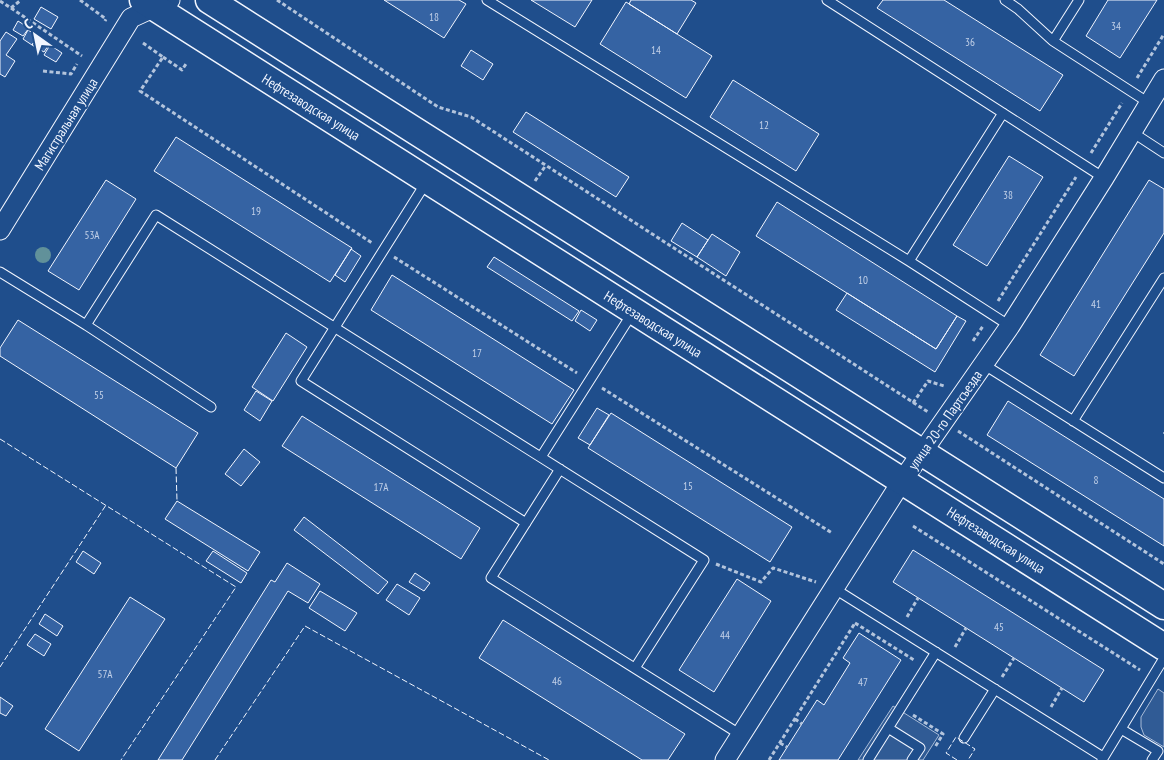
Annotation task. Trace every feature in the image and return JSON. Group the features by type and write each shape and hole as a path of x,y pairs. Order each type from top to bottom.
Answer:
{"main road":[{"path":"209,0 443,146 921,453 1164,606"},
{"name":"Нефтезаводская улица","path":"146,5 1164,647"}],"street":[{"name":"Магистральная улица","path":"0,230 146,5"},
{"name":"улица 20-го Партсъезда","path":"725,760 902,481 1010,326 1164,79"}],"lane":[{"path":"487,0 909,261 1010,326"},
{"path":"828,0 1104,178"},
{"path":"1005,0 1018,9 1053,41 1149,103"},
{"path":"1053,41 1079,0"},
{"path":"909,261 1003,113"},
{"path":"1132,132 1164,153"},
{"path":"427,181 300,381 526,523"},
{"path":"86,325 156,215 704,560 635,668"},
{"path":"0,272 86,325 211,407"},
{"path":"1074,422 1164,278"},
{"path":"541,457 633,311"},
{"path":"983,364 1164,478"},
{"path":"560,469 491,578 741,735"},
{"path":"835,589 1103,758 1164,658"},
{"path":"868,760 936,652"},
{"path":"964,738 995,689"},
{"path":"888,728 920,748 912,760"},
{"path":"1121,728 1158,751 1152,760"}],"path":[{"path":"11,8 21,0"},
{"path":"80,0 106,19 101,26"},
{"path":"276,0 438,108 471,117 1164,564"},
{"path":"0,2 82,56"},
{"path":"970,346 1164,34"},
{"path":"143,43 182,70 186,64"},
{"path":"43,71 71,74 87,49"},
{"path":"163,57 140,91 383,250 832,532"},
{"path":"532,187 546,165"},
{"path":"913,403 928,381 945,386"},
{"path":"913,526 1143,672"},
{"path":"704,560 760,582 773,568 835,589"},
{"path":"899,629 918,598"},
{"path":"769,760 865,608"},
{"path":"855,623 915,661 910,669"},
{"path":"947,659 966,628"},
{"path":"995,689 1014,658"},
{"path":"1043,719 1062,688"},
{"path":"901,707 943,734 930,753"},
{"path":"795,719 802,724"},
{"path":"780,743 787,747"}],"shaded area":[{"path":"1158,689 1164,693 1164,747 1144,735 1141,727 1141,717"},
{"path":"893,706 939,735 923,760 858,760"}],"building":[{"path":"384,0 459,0 466,4 444,38"},
{"path":"531,0 592,0 575,27"},
{"path":"631,0 691,0 696,3 677,34 629,4"},
{"path":"883,0 944,0 1063,75 1040,111 877,8"},
{"path":"1108,0 1157,0 1120,58 1086,36"},
{"path":"626,2 712,56 686,98 600,44"},
{"path":"41,7 58,17 51,29 34,19"},
{"path":"18,21 29,28 23,36 13,30"},
{"path":"28,30 38,36 32,45 23,39"},
{"path":"6,32 17,39 6,55 15,61 5,77 0,74 0,41"},
{"path":"38,36 50,43 44,52 32,45"},
{"path":"50,45 62,53 56,62 44,55"},
{"path":"471,50 493,64 483,80 461,66"},
{"path":"733,80 819,134 796,171 710,117"},
{"path":"526,112 629,177 616,197 513,132"},
{"path":"176,137 352,248 330,282 154,171"},
{"path":"1009,156 1043,177 987,266 953,245"},
{"path":"106,180 136,199 79,290 48,271"},
{"path":"1149,180 1164,189 1164,233 1074,376 1040,355"},
{"path":"777,202 957,316 936,349 756,236"},
{"path":"682,223 708,240 697,257 671,241"},
{"path":"712,234 740,252 726,276 697,257"},
{"path":"351,249 361,256 345,282 335,275"},
{"path":"494,257 579,311 572,321 487,267"},
{"path":"392,275 574,390 552,424 371,310"},
{"path":"847,293 936,349 957,316 966,321 935,372 836,310"},
{"path":"581,310 597,320 590,331 575,321"},
{"path":"18,320 198,433 176,468 0,356 0,348"},
{"path":"286,333 307,347 273,401 252,387"},
{"path":"256,391 272,401 260,421 244,410"},
{"path":"1008,401 1164,499 1164,546 987,435"},
{"path":"597,408 609,415 590,445 578,438"},
{"path":"611,413 792,527 770,562 588,448"},
{"path":"302,416 480,528 461,559 282,446"},
{"path":"244,449 260,462 241,486 225,474"},
{"path":"177,501 260,552 248,571 165,519"},
{"path":"304,517 388,582 378,594 294,530"},
{"path":"913,550 1104,670 1084,702 893,582"},
{"path":"83,551 101,563 94,574 76,562"},
{"path":"213,551 247,573 241,583 206,561"},
{"path":"287,563 320,584 308,603 288,591 182,760 158,760 271,580 275,582"},
{"path":"415,573 430,583 424,591 409,582"},
{"path":"737,579 771,601 714,692 679,670"},
{"path":"397,584 420,598 409,615 386,600"},
{"path":"320,591 357,613 345,631 309,608"},
{"path":"130,597 165,619 79,751 45,729"},
{"path":"45,614 63,626 57,636 39,624"},
{"path":"503,620 685,734 668,760 642,760 479,658"},
{"path":"859,633 901,660 838,760 779,760 817,700 824,705 850,663 843,658"},
{"path":"35,634 51,644 44,656 27,645"},
{"path":"0,697 13,706 6,716 0,713"}],"fence":[{"path":"0,439 236,587 121,760"},
{"path":"176,468 177,501"},
{"path":"0,667 106,505"},
{"path":"215,760 305,626 549,760"},
{"path":"957,760 946,753 956,737 975,749 968,760"}]}
